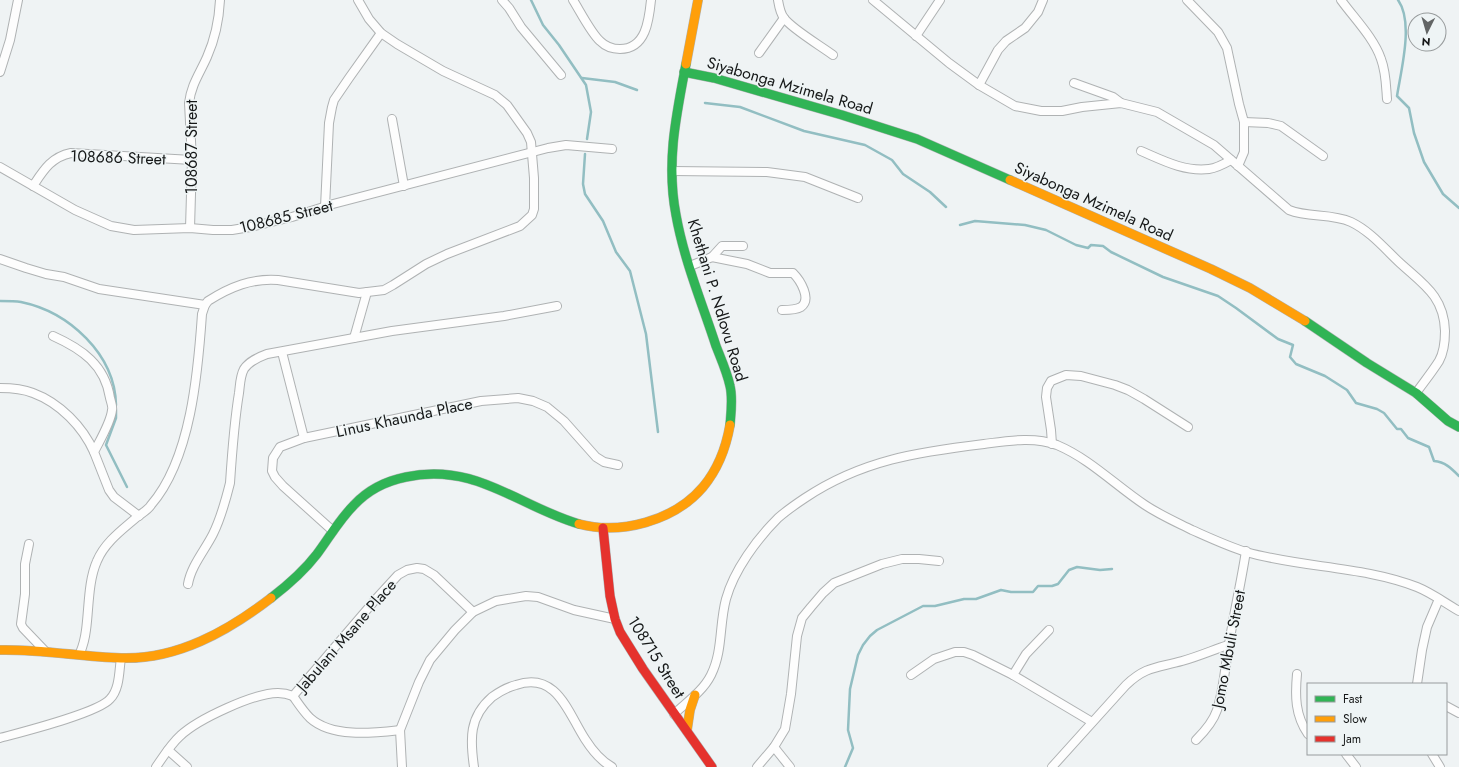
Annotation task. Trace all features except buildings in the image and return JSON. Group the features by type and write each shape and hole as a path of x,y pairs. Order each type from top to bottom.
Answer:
{"street":[{"path":"0,72 10,40 18,0"},
{"name":"108687 Street","path":"190,228 192,160 189,103 190,94 207,57 216,32 220,0"},
{"path":"80,654 86,631 89,594 96,562 108,543 150,506 158,496 172,471 183,440 192,402 202,314 208,301 240,284 266,279 359,293 384,290 426,264 447,254 520,226 532,215 534,209 534,178 532,152 528,132 507,105 495,94 443,71 381,33 369,19 358,0"},
{"path":"502,0 509,8 520,27 561,75"},
{"path":"573,0 600,41 609,47 625,49 637,44 646,31 652,0"},
{"name":"Khethani P. Ndlovu Road","path":"0,650 45,651 121,658 155,656 180,650 214,634 232,623 296,577 320,549 355,503 374,488 394,480 436,473 459,475 492,486 564,518 588,526 602,528 625,527 640,524 669,513 696,495 713,472 726,444 732,407 730,386 690,266 676,215 672,171 674,126 698,0"},
{"path":"778,0 784,18 791,25 833,55"},
{"path":"873,0 949,63 979,85 1015,106 1041,111 1062,111 1082,107 1121,103 1157,112 1214,145 1289,210 1303,214 1337,218 1351,222 1362,228 1401,264 1421,280 1436,298 1442,312 1445,329 1445,344 1440,360 1416,393"},
{"path":"916,36 940,0"},
{"path":"979,85 998,50 1006,41 1025,28 1038,12 1043,0"},
{"path":"1141,151 1180,167 1192,169 1212,168 1235,163 1244,152 1244,122 1227,48 1218,32 1187,0"},
{"path":"1341,0 1363,29 1381,58 1385,71 1387,99"},
{"path":"759,53 784,18"},
{"path":"325,207 329,122 334,100 381,33"},
{"name":"Siyabonga Mzimela Road","path":"684,72 714,78 842,114 904,134 937,147 1230,278 1288,310 1367,364 1416,393 1448,421 1459,427"},
{"path":"1074,84 1113,97 1121,103"},
{"path":"392,119 404,186"},
{"path":"1244,122 1268,123 1281,126 1324,156"},
{"name":"108685 Street","path":"0,167 75,210 111,226 134,230 190,228 213,230 250,227 292,217 532,152 566,145 612,149"},
{"name":"108686 Street","path":"32,186 48,165 63,155 71,153 192,160"},
{"path":"672,171 767,172 805,177 858,198"},
{"path":"690,266 712,257 722,246 743,246"},
{"path":"712,257 747,264 770,272 793,273 801,281 805,295 805,302 799,308 782,310"},
{"path":"0,258 26,268 46,274 64,277 99,288 205,305"},
{"path":"354,338 367,292"},
{"path":"188,584 193,570 217,525 228,491 236,410 243,370 256,358 267,354 392,330 504,316 557,306"},
{"path":"54,336 84,352 101,370 109,390 112,411 105,431 94,452"},
{"path":"282,352 304,438"},
{"path":"1052,444 1046,397 1047,388 1051,381 1066,375 1081,376 1128,390 1188,427"},
{"path":"0,388 10,388 33,393 58,408 81,430 89,441 109,490 114,497 138,516"},
{"name":"Linus Khaunda Place","path":"333,531 283,486 275,476 272,471 273,458 280,447 304,438 481,401 518,398 533,401 547,407 564,421 596,457 604,462 618,465"},
{"path":"674,714 703,687 716,664 720,646 726,599 732,584 755,544 768,528 792,507 818,490 866,466 889,459 914,454 1004,441 1027,440 1052,444 1080,457 1146,506 1218,541 1246,552 1276,559 1362,573 1399,581 1428,592 1459,611"},
{"name":"108715 Street","path":"602,528 607,576 615,619 632,653 712,767"},
{"path":"28,544 25,564 25,594 21,624 45,651"},
{"name":"Jomo Mbuli Street","path":"1196,740 1207,728 1217,710 1246,552"},
{"path":"757,767 774,747 785,729 797,636 802,618 819,598 834,583 882,564 902,559 939,561"},
{"name":"Jabulani Msane Place","path":"156,767 183,733 192,726 211,716 246,701 265,695 277,693 293,696 376,599 398,575 407,570 416,568 424,569 434,575 473,612"},
{"path":"402,767 400,730 419,682 430,660 455,630 473,612 496,601 526,596 538,597 574,610 615,619"},
{"path":"1417,683 1427,627 1439,599"},
{"path":"1013,675 1026,654 1048,630"},
{"path":"1052,767 1126,685 1136,676 1156,666 1181,661 1228,645"},
{"path":"911,675 934,659 955,652 964,652 1013,675 1092,722"},
{"path":"0,738 88,711 104,704 115,692 118,683 121,658"},
{"path":"1296,674 1296,701 1302,722 1307,732"},
{"path":"474,767 472,737 476,715 485,703 495,694 523,682 533,682 551,687 564,702 594,752 612,767"},
{"path":"687,730 690,710 695,694"},
{"path":"293,696 310,718 321,726 360,733 400,730"},
{"path":"1447,707 1459,713"},
{"path":"774,747 790,767"},
{"path":"168,750 188,767"},
{"path":"1347,755 1356,767"},
{"path":"1433,755 1440,767"}],"waterway":[{"path":"531,0 543,25 559,45 586,85 591,112 587,139"},
{"path":"1398,0 1403,9 1406,33 1397,96 1409,108 1414,133 1424,162 1443,194 1459,208"},
{"path":"582,78 615,82 637,90"},
{"path":"705,103 740,107 804,131 865,145 892,160 903,174 930,192 946,207"},
{"path":"585,154 583,184 585,194 603,221 616,252 630,271 646,334 658,432"},
{"path":"960,225 975,221 1025,225 1046,230 1076,245 1088,248 1091,245 1103,246 1111,252 1163,277 1218,296 1278,339 1293,345 1290,357 1296,364 1325,376 1347,390 1356,403 1377,409 1384,413 1397,429 1401,429 1408,438 1429,447 1434,461 1445,464 1459,476"},
{"path":"0,301 21,302 39,307 56,315 86,338 98,353 107,369 114,386 116,405"},
{"path":"116,410 116,418 106,445 127,487"},
{"path":"845,767 853,748 848,730 850,689 858,655 863,645 877,630 923,606 935,606 964,599 976,599 1001,590 1011,592 1033,592 1038,586 1052,586 1058,584 1069,570 1077,567 1100,570 1112,569"}],"traffic: fast":[{"path":"686,64 676,121 672,158 673,196 679,232 688,265 729,381 732,400 730,425"},
{"path":"684,72 714,78 842,115 917,139 1010,180"},
{"path":"1305,321 1367,363 1416,393 1448,421 1459,427"},
{"path":"271,598 290,583 307,566 344,517 359,500 384,484 406,477 431,474 454,475 496,488 536,507 579,524"}],"traffic: slow":[{"path":"686,64 698,0"},
{"path":"1010,180 1211,269 1250,288 1305,321"},
{"path":"579,524 612,528 629,526 662,517 677,509 691,499 703,487 713,473 724,450 730,425"},
{"path":"0,650 121,658 162,654 182,649 219,632 237,622 271,598"},
{"path":"687,730 690,710 695,695"}],"traffic: jam":[{"path":"603,528 610,596 615,619 620,632 643,669 712,767"}]}
